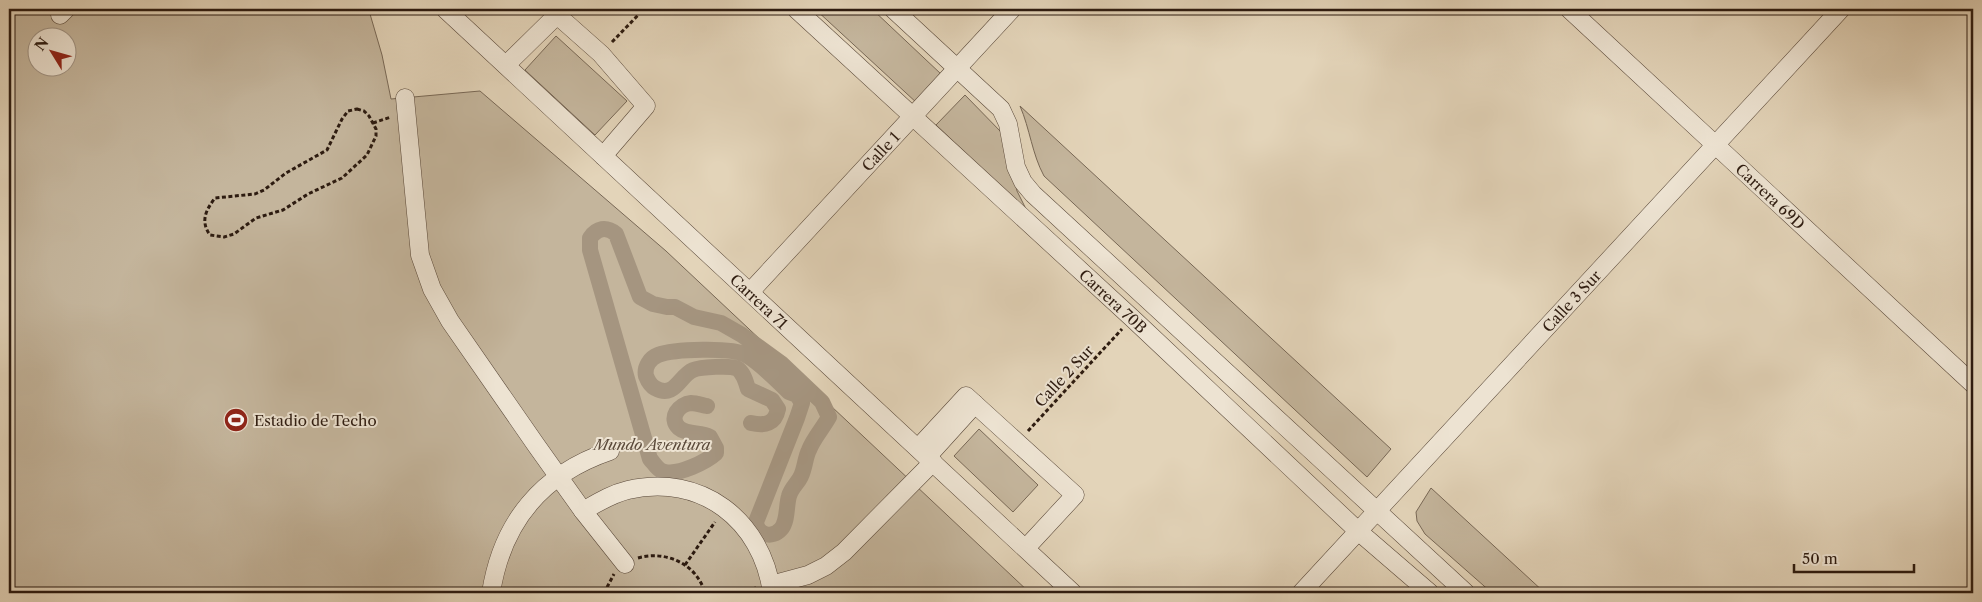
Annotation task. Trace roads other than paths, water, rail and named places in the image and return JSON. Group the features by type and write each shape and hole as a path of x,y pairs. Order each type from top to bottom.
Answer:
{"street":[{"name":"Carrera 71","path":"445,9 1073,593"},
{"name":"Carrera 70B","path":"796,9 1358,531 1430,593"},
{"name":"Carrera 70B","path":"893,9 1001,109 1008,124 1016,167 1023,182 1033,194 1466,593"},
{"name":"Calle 1","path":"750,292 1012,9"},
{"name":"Carrera 69D","path":"1569,9 1973,384"},
{"name":"Calle 3 Sur","path":"1301,593 1841,9"},
{"path":"506,65 557,15 602,54 646,106 603,156"},
{"path":"405,98 420,255 432,289 450,321 558,476 625,564"},
{"path":"583,511 626,490 667,486 688,490 725,508 741,522 753,538 763,557 772,589 826,566 844,552 970,400 1070,491 1021,544"},
{"path":"491,593 499,557 516,522 540,492 558,476 581,462 610,451"}],"waterway":[{"path":"707,406 693,403 687,404 676,412 675,420 682,430 710,437 716,448 716,453 699,464 677,472 665,472 656,467 650,459 590,250 590,238 599,230 605,229 616,234 640,297 653,304 675,307 694,317 721,323 742,335 782,364 822,402 829,417 811,446 801,476 790,493 783,526 777,532 769,535 762,533 756,522 802,403 797,395 789,392 769,372 739,352 716,350 676,351 658,355 648,363 646,376 651,385 662,391 672,389 693,370 708,367 738,369 746,381 748,389 772,400 778,409 777,414 769,423 751,423"}],"place":[{"name":"Estadio de Techo","path":"236,420"}],"park label":[{"name":"Mundo Aventura","path":"652,444"}]}
